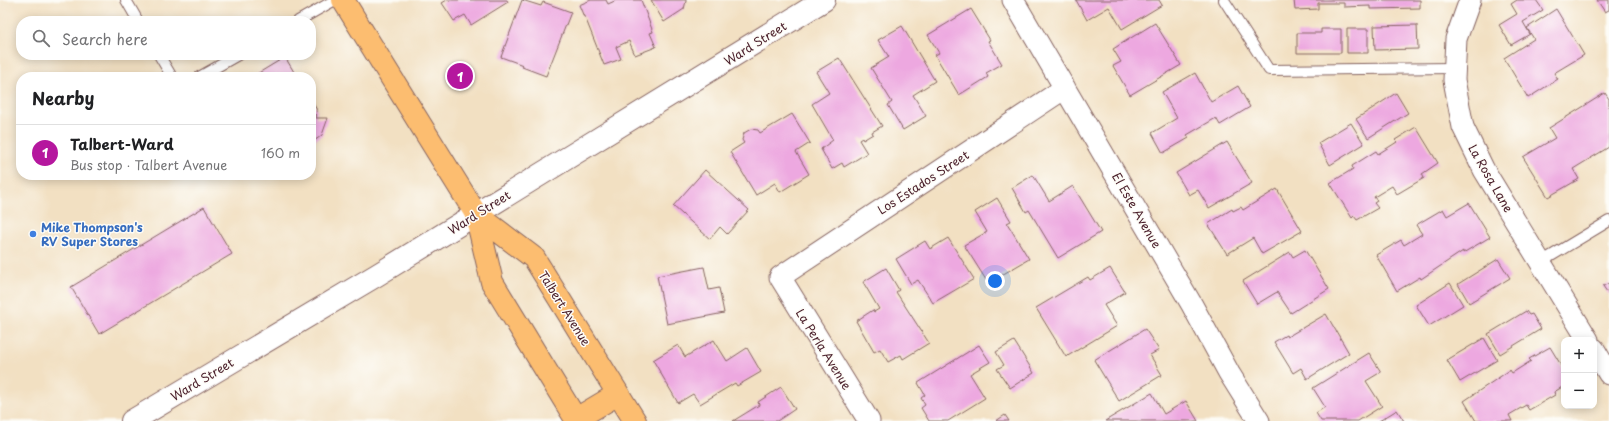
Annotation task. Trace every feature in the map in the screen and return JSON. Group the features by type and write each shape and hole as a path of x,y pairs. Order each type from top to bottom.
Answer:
{"main road":[{"name":"Talbert Avenue","path":"343,0 476,214 492,282 576,420"},
{"name":"Talbert Avenue","path":"476,214 534,258 635,421"},
{"path":"576,420 618,394"}],"street":[{"name":"Ward Street","path":"132,421 364,283 824,0"},
{"name":"El Este Avenue","path":"1013,0 1192,305 1229,373 1259,421"},
{"name":"La Rosa Lane","path":"1470,0 1456,39 1454,68 1454,80 1463,127 1484,170 1586,337"},
{"name":"Los Estados Street","path":"780,277 1066,88"},
{"name":"La Perla Avenue","path":"780,277 869,421"},
{"path":"1597,354 1609,374"}],"lane":[{"path":"126,0 135,16"},
{"path":"307,16 335,0"},
{"path":"1224,0 1269,70 1454,68"},
{"path":"162,60 169,72"},
{"path":"208,72 229,60"},
{"path":"1541,262 1609,221"}],"building":[{"path":"447,0 507,0 508,2 471,25 465,15 454,21 442,3"},
{"path":"522,0 541,6 543,2 571,12 546,76 501,57"},
{"path":"591,0 606,0 608,4 617,0 641,0 653,32 650,33 656,47 635,55 629,41 616,47 621,59 604,65 579,5"},
{"path":"651,0 686,1 684,9 664,22"},
{"path":"1076,0 1159,0 1162,5 1122,29 1109,7 1087,20"},
{"path":"1294,0 1420,0 1420,8 1370,9 1370,6 1344,7 1344,3 1318,3 1318,9 1295,10"},
{"path":"1517,0 1536,0 1543,10 1523,22 1530,34 1511,45 1499,25 1517,14 1511,4"},
{"path":"1597,0 1609,0 1609,10 1605,12"},
{"path":"971,9 990,40 988,41 1002,64 986,73 988,77 959,95 935,55 939,53 928,35"},
{"path":"1556,9 1584,55 1554,73 1558,79 1528,98 1504,58 1534,39 1527,28"},
{"path":"1155,23 1181,65 1130,95 1113,66 1121,62 1113,49"},
{"path":"1417,25 1418,49 1375,50 1374,26"},
{"path":"902,26 935,81 913,95 926,116 903,130 888,105 892,102 871,68 889,57 878,40"},
{"path":"1321,29 1341,29 1341,53 1297,53 1297,33 1321,33"},
{"path":"1347,29 1368,29 1368,53 1347,53"},
{"path":"839,58 882,126 872,132 873,134 863,140 862,138 859,140 867,153 844,167 842,163 832,169 821,149 833,140 812,104 829,93 816,72"},
{"path":"280,60 287,60 294,72 260,72"},
{"path":"1195,73 1211,102 1238,86 1250,107 1220,125 1216,118 1187,135 1189,138 1163,153 1152,133 1177,118 1162,92"},
{"path":"1396,93 1408,113 1368,138 1356,119"},
{"path":"1605,93 1609,99 1609,147 1573,169 1579,179 1548,197 1523,157 1555,138 1549,128"},
{"path":"792,114 810,143 796,152 809,174 780,192 775,183 756,195 730,152 744,143 742,140 744,133 751,129 758,130 760,133"},
{"path":"316,118 328,118 322,135 317,139"},
{"path":"1351,123 1364,144 1330,165 1318,143"},
{"path":"1416,127 1438,163 1422,174 1424,178 1397,194 1392,186 1374,197 1377,201 1374,203 1378,208 1357,220 1354,216 1352,218 1330,183 1353,169 1352,166 1376,151 1378,154 1397,142 1395,140"},
{"path":"1227,142 1252,183 1209,208 1198,190 1189,195 1176,173"},
{"path":"705,170 749,210 727,234 720,227 710,239 673,206"},
{"path":"1033,175 1049,201 1073,186 1101,232 1058,258 1029,210 1026,212 1012,188"},
{"path":"1277,189 1302,231 1262,254 1253,238 1227,254 1208,224 1232,209 1233,211 1241,207 1243,210"},
{"path":"997,198 1011,221 1007,223 1029,259 988,283 964,245 987,232 975,212"},
{"path":"1469,203 1490,237 1463,253 1463,251 1421,279 1420,277 1397,291 1376,255 1401,240 1404,245 1422,234 1416,225 1443,209 1447,216"},
{"path":"204,207 232,254 99,334 71,287"},
{"path":"948,238 974,279 933,303 918,280 911,284 896,259 925,241 930,249"},
{"path":"1305,250 1329,289 1291,313 1277,292 1257,304 1243,281 1290,252 1293,257"},
{"path":"1498,259 1510,278 1469,303 1458,284"},
{"path":"704,267 709,290 719,288 724,313 667,324 657,276"},
{"path":"886,268 899,290 896,292 929,343 903,359 901,355 888,362 880,349 874,352 856,321 873,310 874,312 879,309 863,282"},
{"path":"1110,268 1125,292 1104,305 1117,326 1066,357 1036,308 1088,277 1090,280"},
{"path":"1450,283 1463,305 1429,326 1416,305"},
{"path":"1609,283 1609,295 1603,286"},
{"path":"1526,311 1529,315 1532,314 1541,329 1500,354 1488,334"},
{"path":"1326,314 1349,353 1307,379 1301,368 1293,373 1274,342 1286,335 1287,337"},
{"path":"1145,329 1159,350 1150,355 1162,375 1119,401 1094,360"},
{"path":"1484,338 1497,360 1460,382 1447,360"},
{"path":"714,340 727,361 747,348 761,372 737,386 735,383 700,404 693,394 678,403 653,360 678,345 685,357"},
{"path":"1014,341 1034,373 1010,388 997,369 1004,365 996,352"},
{"path":"979,345 990,362 970,374 985,398 948,421 929,421 921,408 925,405 921,398 925,395 918,383"},
{"path":"1550,347 1561,365 1561,388 1554,392 1555,395 1529,410 1526,405 1509,415 1512,421 1476,421 1464,401 1510,370 1512,373 1531,361 1529,359"},
{"path":"1369,353 1381,372 1366,381 1382,406 1358,421 1321,421 1316,413 1325,407 1313,388"},
{"path":"781,387 795,409 777,421 733,421 759,405 758,402"},
{"path":"1152,393 1164,414 1186,401 1198,421 1105,421"},
{"path":"1397,410 1404,421 1379,421"},
{"path":"1005,415 1009,421 996,421"}],"place":[{"name":"Talbert-Ward","path":"460,76"},
{"name":"Mike Thompson's RV Super Stores","path":"33,234"}]}
